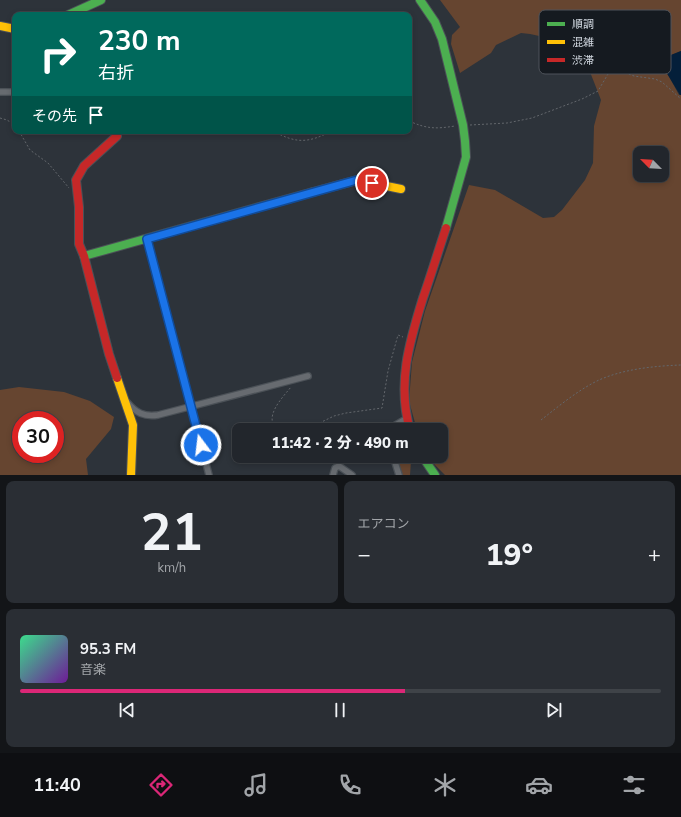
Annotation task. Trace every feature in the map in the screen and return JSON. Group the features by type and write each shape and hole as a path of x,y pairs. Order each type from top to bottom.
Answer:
{"street":[{"path":"74,12 101,0"},
{"path":"407,423 403,380 410,340 466,157 466,141 463,124 442,39 436,22 420,0"},
{"path":"0,26 12,28"},
{"path":"0,92 12,92"},
{"path":"116,134 117,136 84,166 76,180 79,207 78,232 79,244 84,256 109,354 133,425 131,475"},
{"path":"84,256 357,180 401,189"},
{"path":"147,239 209,475"},
{"path":"125,400 135,412 148,416 191,407 308,376"},
{"path":"399,423 406,419"},
{"path":"395,463 399,475"},
{"path":"427,463 435,475"},
{"path":"333,475 335,468 339,466 352,475"}],"path":[{"path":"412,122 436,129 463,124 507,124 532,118 598,91 608,74"},
{"path":"629,74 662,82 681,99"},
{"path":"0,118 12,123"},
{"path":"21,134 30,150 48,163 69,188"},
{"path":"279,134 287,138 304,141 316,139 326,134"},
{"path":"320,423 346,412 382,408 388,372 398,335 410,340"},
{"path":"541,420 579,392 599,380 646,368 681,366"},
{"path":"274,423 274,410 296,379"}],"shaded area":[{"path":"440,0 681,0 681,51 671,55 671,10 539,10 539,36 521,33 496,45 491,53 460,73 451,44 452,35 460,27"},
{"path":"591,74 668,74 679,95 681,95 681,475 445,475 433,463 448,463 448,423 415,423 409,401 412,362 425,311 469,185 495,190 543,218 554,217 562,210 585,180 593,163 594,126 601,100"},
{"path":"19,387 64,392 90,401 114,417 111,429 86,459 88,475 0,475 0,390"},
{"path":"398,463 411,463 410,475 401,475"}],"water":[{"path":"681,51 681,95 667,74 671,74 671,55"}],"traffic: fast":[{"path":"75,12 101,0"},
{"path":"420,0 435,22 442,39 463,125 465,141 466,157 446,228"},
{"path":"84,256 313,192"},
{"path":"427,463 435,475"}],"traffic: slow":[{"path":"0,26 12,28"},
{"path":"313,192 357,180 401,189"},
{"path":"117,378 133,425 131,475"}],"traffic: jam":[{"path":"116,134 117,136 84,166 76,180 79,207 79,244 84,256 109,354 117,378"},
{"path":"408,423 406,413 405,380 409,347 446,228"}],"route":[{"path":"201,445 147,239 357,180 372,183"}]}
